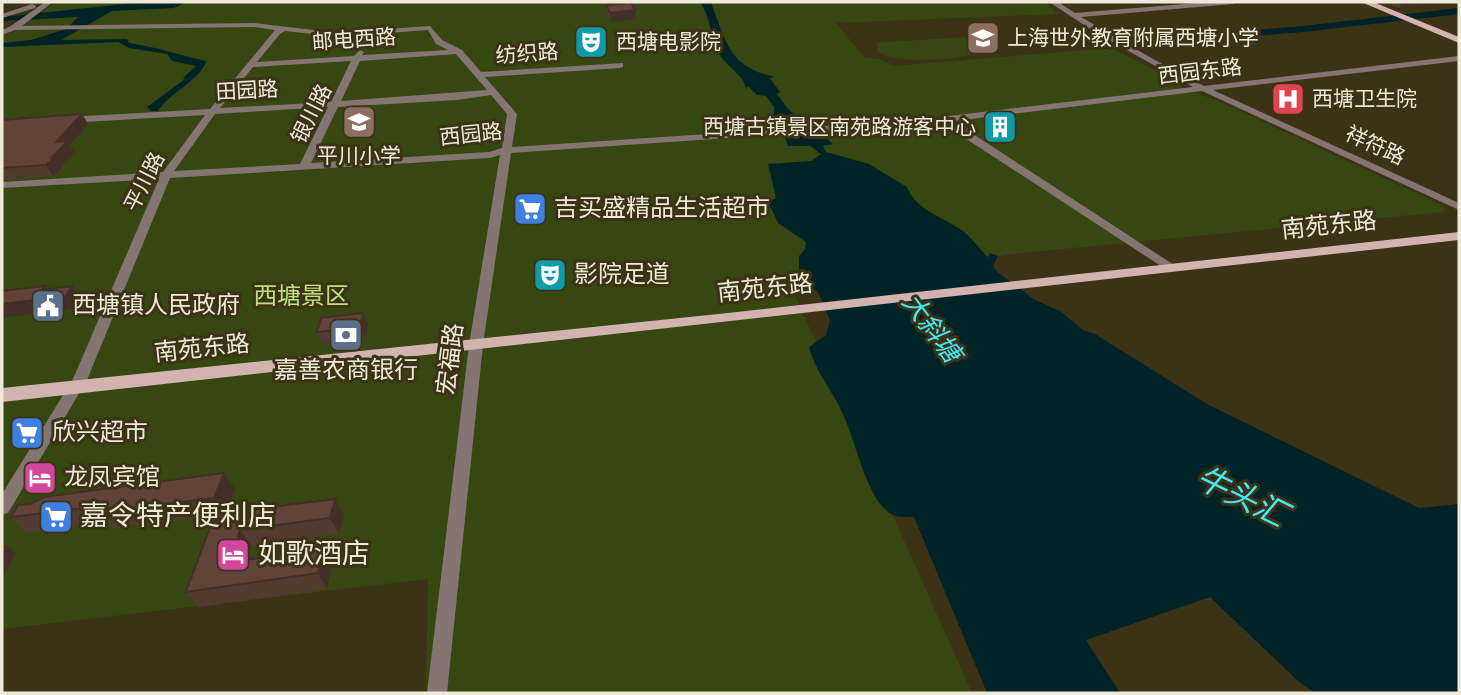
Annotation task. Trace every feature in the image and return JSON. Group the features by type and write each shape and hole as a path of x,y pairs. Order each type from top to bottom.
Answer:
{"main road":[{"path":"1366,2 1390,10"},
{"path":"1373,2 1459,39"},
{"name":"南苑东路","path":"78,384 1459,234"},
{"path":"2,389 78,384"},
{"path":"2,395 78,384"}],"street":[{"path":"2,16 25,11 43,2"},
{"path":"2,33 49,2"},
{"name":"祥符路","path":"1053,2 1119,44 1205,89 1459,207"},
{"path":"1072,15 1233,2"},
{"path":"16,26 224,24 286,27 365,38"},
{"name":"平川路","path":"2,508 78,384 166,175 277,32 286,27"},
{"name":"宏福路","path":"365,38 386,31 430,28 439,41 459,52 512,114 477,341 437,693"},
{"name":"银川路","path":"304,167 337,104 365,38"},
{"name":"邮电西路","path":"253,65 459,52"},
{"name":"西园东路","path":"944,120 1459,58"},
{"name":"纺织路","path":"478,75 620,65"},
{"name":"田园路","path":"50,121 495,92"},
{"path":"944,120 1167,266"},
{"name":"西园路","path":"2,185 490,155 506,150 944,120"}],"green space":[{"name":"西塘景区","path":"56,2 1045,2 1058,14 836,23 865,58 880,59 892,66 1111,48 1178,82 1185,89 1216,100 1446,207 1443,212 1011,254 793,291 972,693 426,693 428,579 2,629 2,35 16,31"},
{"path":"980,36 983,39 974,40 985,49 979,54 942,59 911,60 886,56 877,51 878,45 873,43"}],"water":[{"path":"187,2 174,8 112,11 61,40 127,39 129,43 206,61 198,75 158,111 151,111 147,107 185,79 183,78 196,66 172,61 167,54 129,48 118,42 2,47 2,43 31,40 66,29 78,17 2,21 2,17 134,3"},
{"path":"700,2 711,2 732,53 749,67 775,77 770,78 780,92 777,94 790,110 799,118 819,125 821,133 833,144 823,146 826,152 869,164 907,187 916,201 964,232 988,257 990,253 998,256 993,266 996,271 1035,300 1060,311 1083,330 1095,334 1207,404 1419,508 1459,504 1459,693 1315,693 1298,681 1210,597 1086,640 1120,693 987,693 914,517 891,514 880,504 862,468 841,410 816,366 809,347 826,335 830,320 818,292 799,280 799,256 805,249 806,242 778,223 768,202 776,198 768,164 811,161 821,154 810,146 788,146 777,115 774,115 774,107 766,96 757,95 748,86 746,89 742,79 718,52"}],"building":[{"path":"631,3 635,10 610,13 606,5"},
{"path":"82,114 56,142 68,141 46,165 2,168 2,120"},
{"path":"45,286 42,290 72,286 66,296 2,304 2,291"},
{"path":"363,313 360,327 317,332 321,318"},
{"path":"224,473 214,498 99,512 102,506 11,517 18,505 31,504 44,497"},
{"path":"335,499 330,518 240,530 230,562 323,549 318,573 186,592 215,514"}],"waterway":[{"path":"1100,46 1303,29 1459,11"}],"place":[{"name":"上海世外教育附属西塘小学","path":"983,38"},
{"name":"西塘电影院","path":"591,42"},
{"name":"西塘卫生院","path":"1288,99"},
{"name":"平川小学","path":"359,122"},
{"name":"西塘古镇景区南苑路游客中心","path":"1000,127"},
{"name":"吉买盛精品生活超市","path":"530,209"},
{"name":"影院足道","path":"550,275"},
{"name":"西塘镇人民政府","path":"48,306"},
{"name":"嘉善农商银行","path":"346,335"},
{"name":"欣兴超市","path":"27,433"},
{"name":"龙凤宾馆","path":"40,478"},
{"name":"嘉令特产便利店","path":"56,517"},
{"name":"如歌酒店","path":"233,555"}],"water label":[{"name":"大斜塘","path":"931,328"},
{"name":"牛头汇","path":"1241,497"}]}
